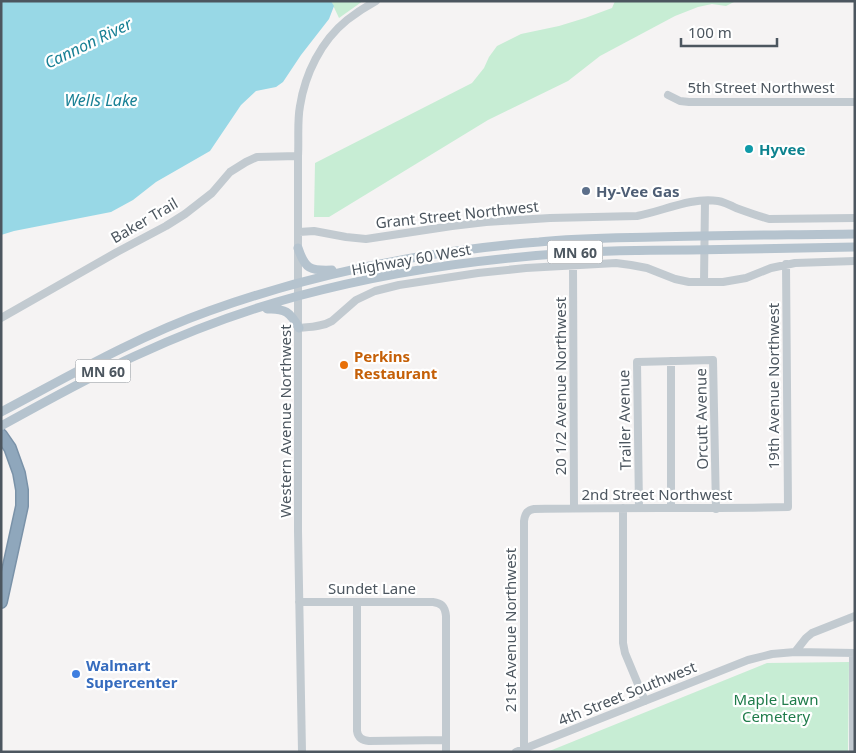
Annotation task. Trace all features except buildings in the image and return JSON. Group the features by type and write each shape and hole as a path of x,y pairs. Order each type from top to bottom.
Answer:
{"highway":[{"path":"1,434 10,448 19,473 22,506 1,602"}],"main road":[{"name":"Highway 60 West","path":"1,412 123,347 158,331 216,308 298,282 355,269 420,256 540,242 600,238 855,234"},
{"name":"Highway 60 West","path":"1,426 134,356 177,337 252,310 355,282 463,263 600,251 855,247"},
{"path":"298,248 304,263 311,268 326,271 355,269"},
{"path":"252,310 274,308 283,310 294,319 299,328"}],"street":[{"name":"Western Avenue Northwest","path":"302,752 299,602 299,109 302,92 323,47 345,22 376,1"},
{"name":"5th Street Northwest","path":"668,95 680,101 689,102 855,102"},
{"name":"Baker Trail","path":"1,318 185,214 212,193 230,172 246,162 257,157 298,156"},
{"name":"Grant Street Northwest","path":"299,232 314,231 366,239 486,222 637,216 651,214 692,202 705,201 718,201 769,219 855,218"},
{"path":"704,282 705,201"},
{"path":"299,328 328,324 356,300 375,291 478,273 616,263 647,268 675,279 689,282 704,282 746,278 786,264 855,261"},
{"name":"19th Avenue Northwest","path":"786,264 788,507"},
{"name":"20 1/2 Avenue Northwest","path":"573,265 574,508"},
{"name":"Orcutt Avenue","path":"672,361 713,360 716,508"},
{"path":"671,508 672,361"},
{"name":"Trailer Avenue","path":"639,508 638,362 672,361"},
{"name":"2nd Street Northwest","path":"527,512 534,508 788,507"},
{"path":"623,508 623,643 625,653 645,701"},
{"name":"21st Avenue Northwest","path":"524,748 524,516 527,512"},
{"name":"Sundet Lane","path":"299,602 433,602 439,603 444,607 446,616 446,740"},
{"path":"357,602 357,731 360,737 364,740 446,740 446,752"},
{"path":"795,652 812,633 855,616"},
{"name":"4th Street Southwest","path":"516,752 748,660 772,654 795,652 854,653"},
{"path":"853,752 854,653"}],"green space":[{"path":"331,1 363,1 339,18"},
{"path":"615,1 736,1 726,6 712,4 698,7 675,16 600,56 568,81 488,120 329,217 314,217 315,163 472,83 484,68 497,46 521,34 559,26 612,8"},
{"name":"Maple Lawn Cemetery","path":"849,662 848,752 547,752 767,663"}],"water":[{"name":"Wells Lake","path":"1,1 331,1 334,6 329,19 283,82 276,87 256,91 241,105 210,151 156,182 133,200 111,212 1,235"}],"place":[{"name":"Hyvee","path":"749,149"},
{"name":"Hy-Vee Gas","path":"586,191"},
{"name":"Perkins Restaurant","path":"344,365"},
{"name":"Walmart Supercenter","path":"76,674"}],"water label":[{"name":"Cannon River","path":"88,43"}]}
